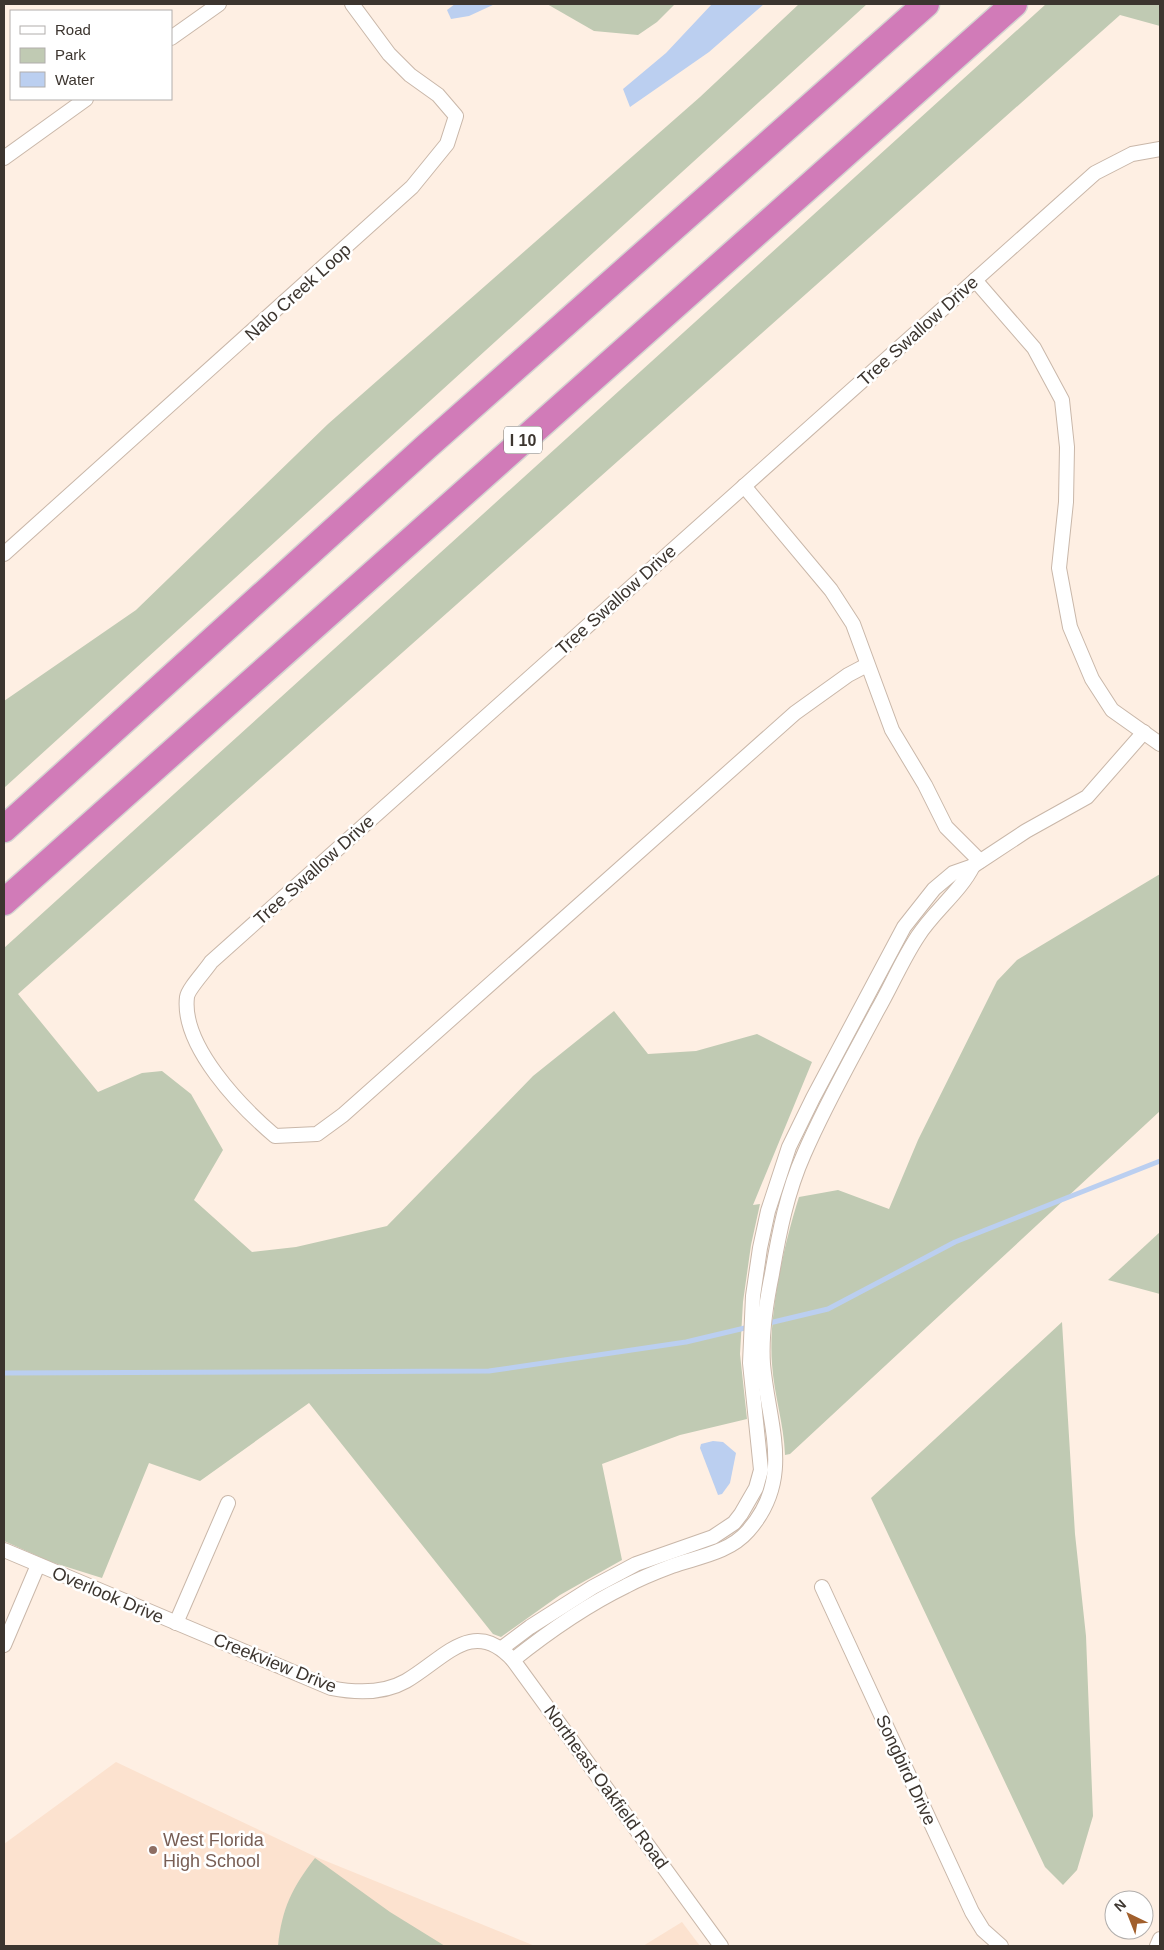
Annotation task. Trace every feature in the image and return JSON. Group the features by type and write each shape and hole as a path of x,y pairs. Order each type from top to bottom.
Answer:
{"highway":[{"path":"4,829 426,447 926,4"},
{"name":"I 10","path":"4,902 1014,4"}],"street":[{"path":"172,37 219,4"},
{"name":"Nalo Creek Loop","path":"4,554 361,235 412,187 447,144 456,116 438,96 410,76 389,54 352,4"},
{"path":"4,158 85,100"},
{"name":"Tree Swallow Drive","path":"867,665 848,675 795,713 343,1115 317,1134 275,1136 248,1113 206,1058 189,1026 187,995 211,962 1094,173 1132,154 1160,149"},
{"path":"975,280 1034,348 1062,400 1067,447 1066,502 1059,568 1070,627 1092,679 1112,710 1160,744"},
{"path":"744,486 831,590 853,624 892,730 925,785 946,827 977,864"},
{"path":"502,1648 566,1603 619,1573 666,1552 713,1538 725,1530 741,1514 756,1488 761,1470 753,1296 760,1248 779,1177 796,1132 888,955 904,927 934,890 953,873 977,864 1026,831 1087,797 1144,732"},
{"path":"513,1660 547,1633 603,1598 672,1566 729,1545 747,1532 762,1512 775,1478 776,1440 756,1362 783,1216 803,1156 849,1062 917,937 940,906 966,881 977,864"},
{"path":"888,955 903,964"},
{"path":"836,1055 849,1062"},
{"path":"176,1623 228,1503"},
{"path":"4,1550 38,1565"},
{"path":"666,1552 672,1566"},
{"name":"Overlook Drive","path":"4,1646 38,1565 176,1623"},
{"name":"Songbird Drive","path":"822,1587 972,1912 983,1930 1001,1946"},
{"name":"Creekview Drive","path":"176,1623 331,1688 350,1692 378,1690 405,1682 462,1643 482,1640"},
{"name":"Northeast Oakfield Road","path":"482,1640 502,1648 513,1660 721,1946"},
{"path":"1158,1946 1160,1940"}],"shaded area":[{"name":"West Florida High School","path":"116,1762 316,1857 535,1946 4,1946 4,1844"},
{"path":"682,1922 700,1946 643,1946"}],"green space":[{"path":"547,4 675,4 657,22 638,35 594,31"},
{"path":"799,4 867,4 4,788 4,701 136,610 328,424 700,97"},
{"path":"1046,4 1160,4 1160,26 1120,15 18,994 98,1092 142,1073 162,1071 191,1094 223,1150 194,1200 252,1252 296,1247 387,1226 533,1076 614,1011 648,1054 696,1051 757,1034 812,1062 753,1205 760,1204 751,1245 743,1302 740,1354 747,1419 680,1435 602,1464 622,1560 560,1595 501,1637 493,1634 309,1403 200,1481 149,1463 102,1578 51,1562 4,1541 4,948"},
{"path":"1160,874 1160,1111 790,1454 785,1455 773,1376 772,1324 778,1280 799,1197 838,1190 889,1209 918,1140 997,981 1017,960"},
{"path":"1160,1232 1160,1294 1108,1280"},
{"path":"1062,1322 1075,1534 1086,1636 1093,1816 1077,1870 1063,1885 1045,1867 871,1498"},
{"path":"315,1858 390,1912 445,1946 278,1946 282,1920 289,1899"}],"water":[{"path":"455,4 495,4 469,16 451,19 447,10"},
{"path":"712,4 764,4 709,52 630,107 623,89 666,53"},
{"path":"713,1441 723,1442 736,1453 730,1483 722,1494 718,1495 700,1448 701,1444"}],"waterway":[{"path":"765,1324 828,1309 955,1242 1160,1161"},
{"path":"4,1373 489,1371 686,1342 749,1327"}],"place":[{"name":"West Florida High School","path":"153,1850"}]}
